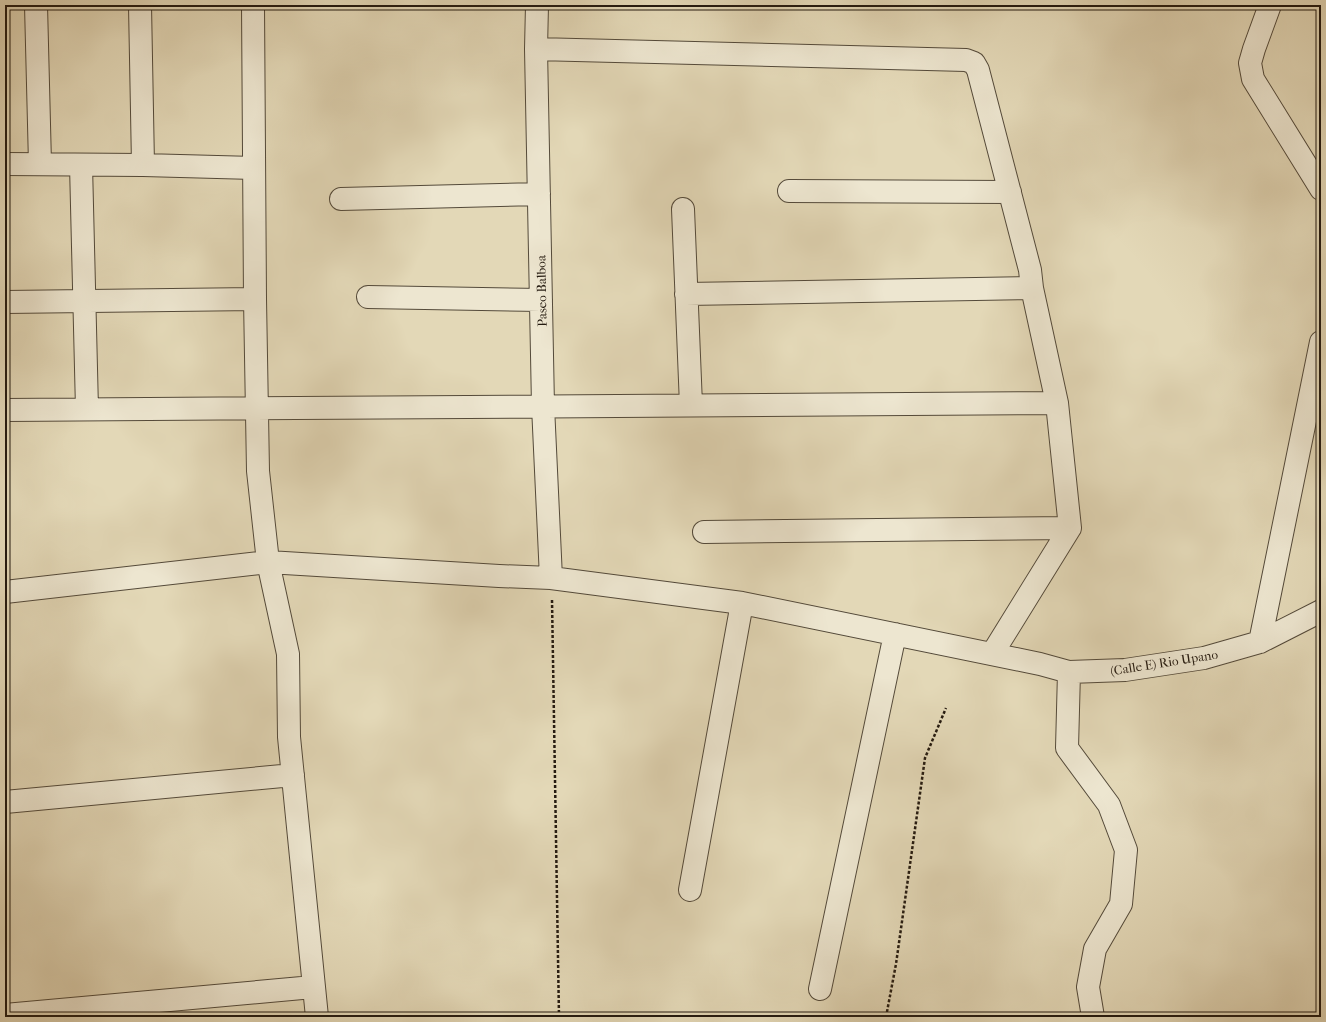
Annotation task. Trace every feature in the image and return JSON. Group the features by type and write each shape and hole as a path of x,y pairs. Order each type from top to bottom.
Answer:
{"street":[{"path":"36,5 40,164"},
{"path":"140,5 143,165"},
{"path":"253,5 258,471 268,562 288,654 289,737 317,1017"},
{"name":"Paseo Balboa","path":"537,5 536,49 543,406 552,578"},
{"path":"1270,5 1250,63 1253,79 1321,189"},
{"path":"536,49 966,60 974,63 978,70 1030,270 1032,288 1057,403 1070,528 992,654"},
{"path":"5,164 143,165 254,168"},
{"path":"81,165 87,408"},
{"path":"789,191 1010,192"},
{"path":"341,199 539,194"},
{"path":"683,209 691,405"},
{"path":"686,294 1032,288"},
{"path":"368,297 541,300"},
{"path":"5,302 255,300"},
{"path":"1260,642 1321,342"},
{"path":"5,410 87,408 1057,403"},
{"path":"704,532 1070,528"},
{"name":"(Calle E) Rio Upano","path":"5,592 268,562 552,578 742,602 992,654 1069,672 1125,670 1204,658 1260,642 1321,611"},
{"path":"690,890 742,602"},
{"path":"820,989 895,634"},
{"path":"1069,672 1066,748 1108,805 1126,850 1121,904 1096,949 1088,987 1092,1017"},
{"path":"5,802 293,775"},
{"path":"5,1016 313,987"}],"path":[{"path":"552,578 559,1017"},
{"path":"886,1017 897,956 925,758 946,708"}]}
